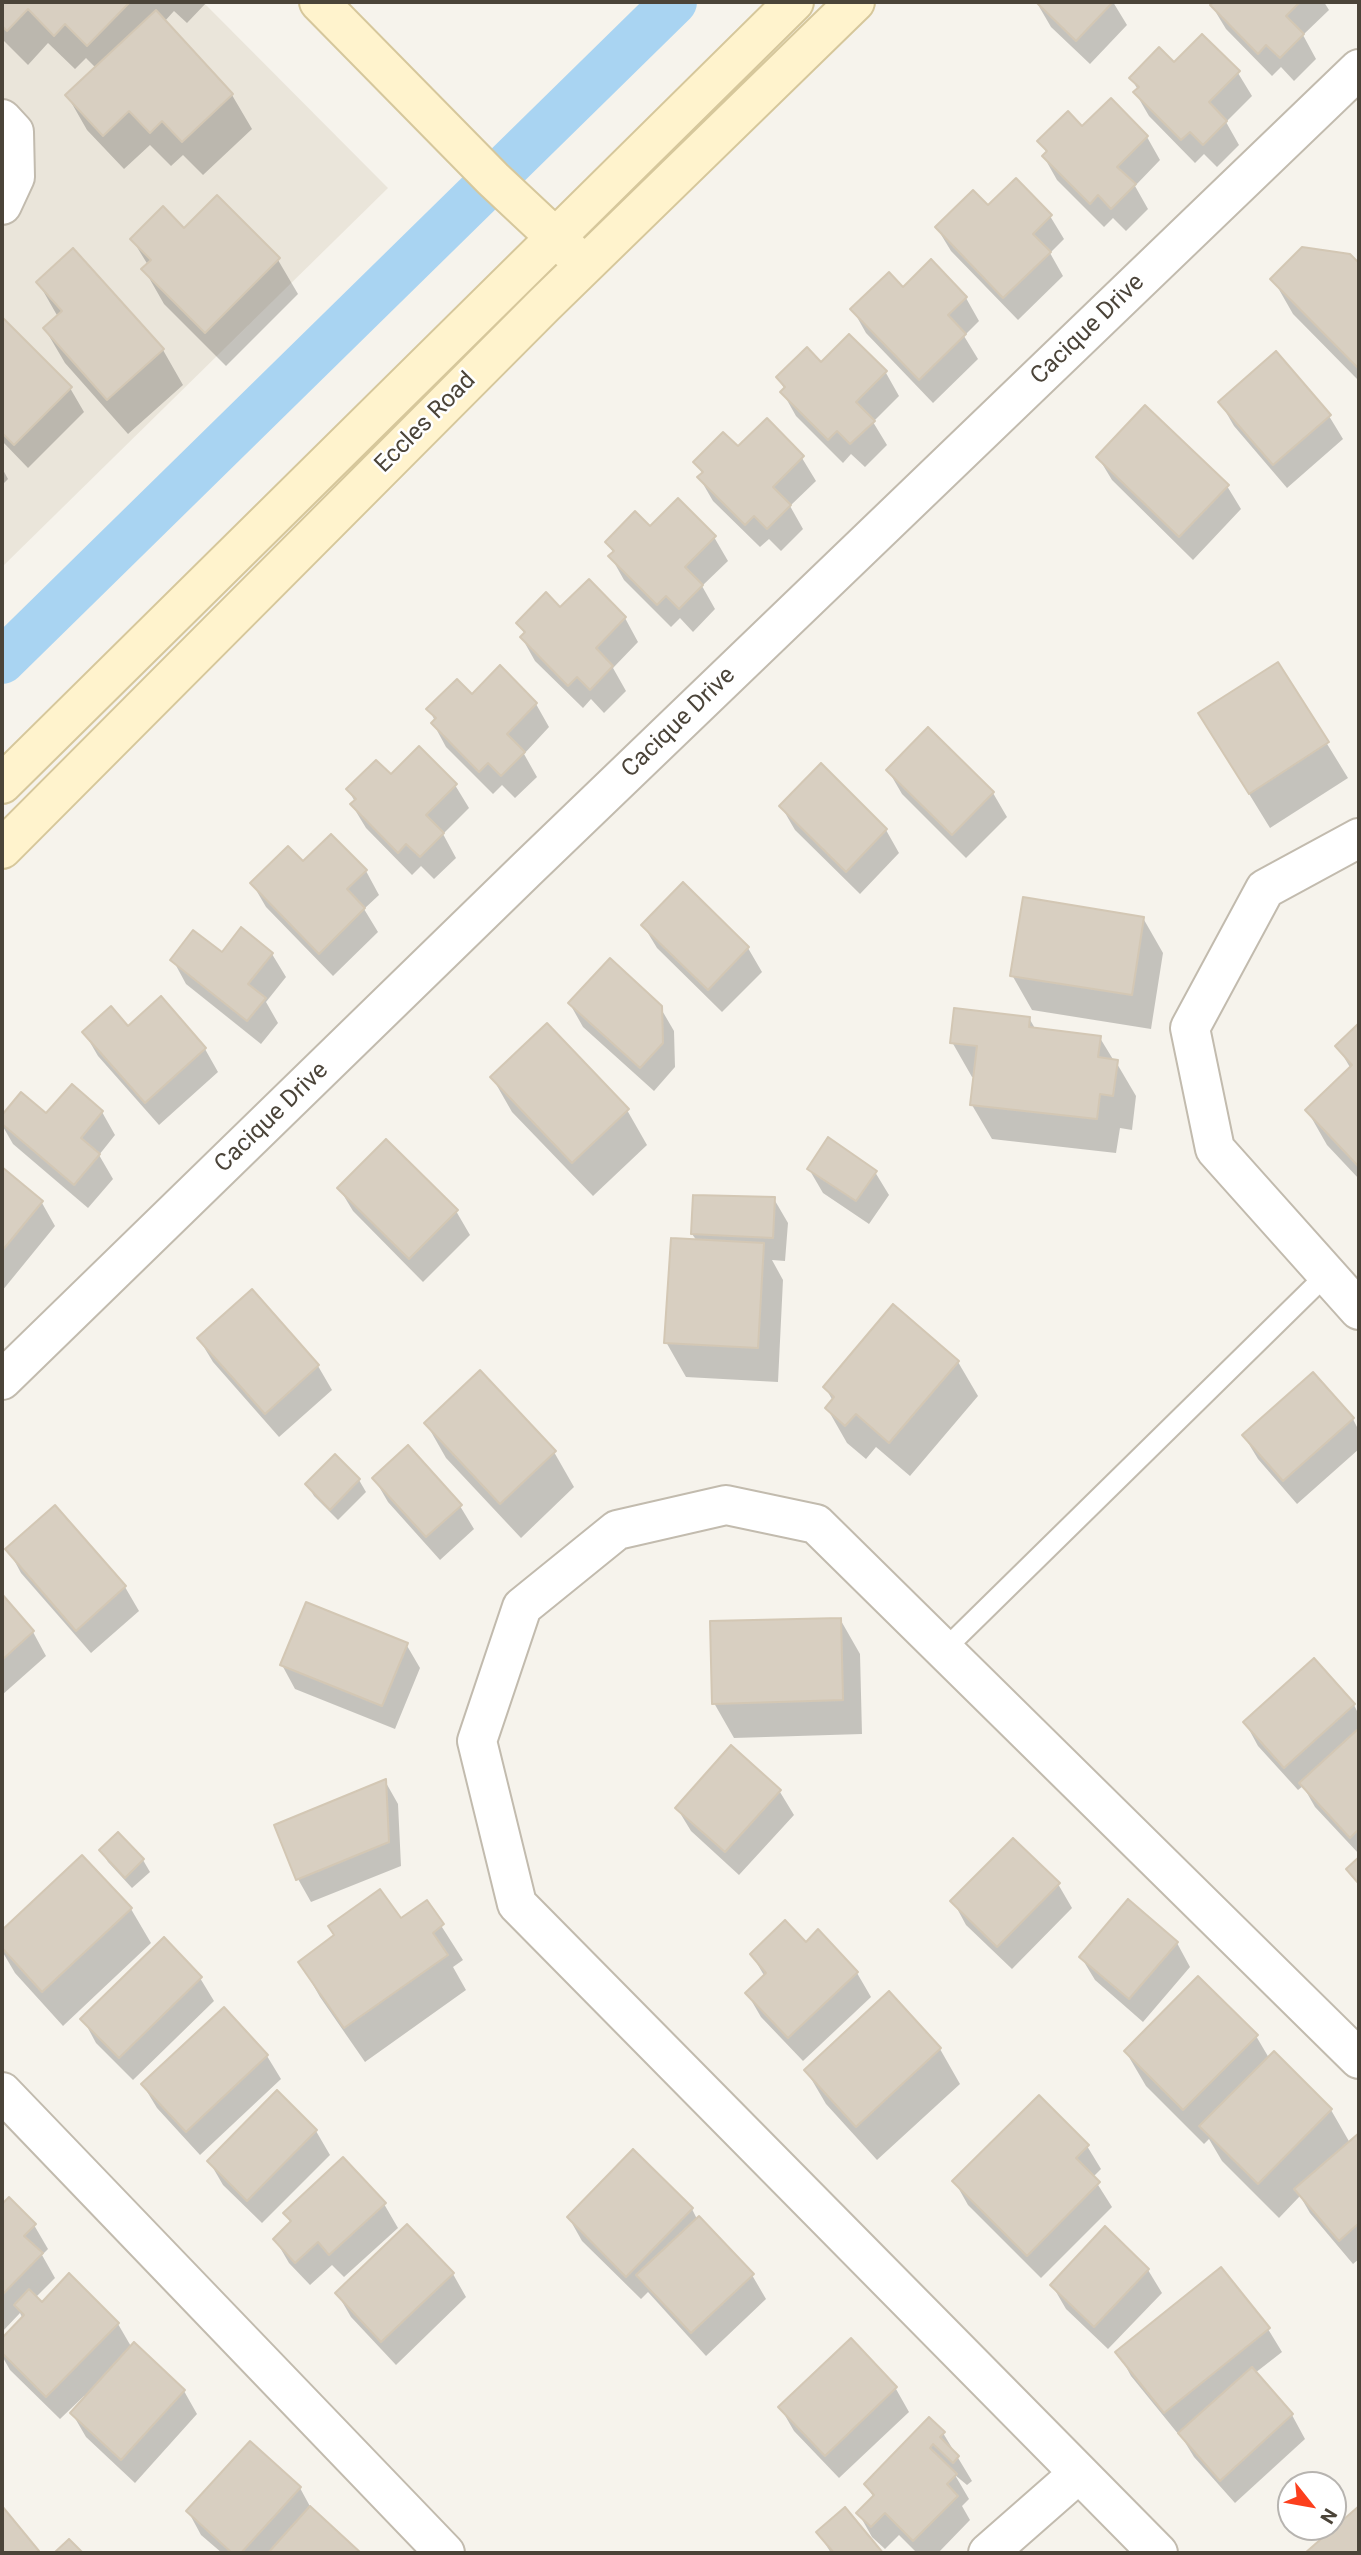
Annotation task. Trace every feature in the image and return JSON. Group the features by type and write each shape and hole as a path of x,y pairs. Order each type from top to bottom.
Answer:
{"street":[{"path":"319,2 493,179 585,265"},
{"name":"Eccles Road","path":"2,784 794,2"},
{"name":"Eccles Road","path":"2,849 585,265 855,2"},
{"name":"Cacique Drive","path":"2,1380 518,878 1359,69"},
{"path":"2,119 14,132 15,177 2,205"},
{"path":"1359,838 1265,889 1190,1028 1215,1149 1359,1310"},
{"path":"1157,2553 517,1904 477,1741 522,1607 617,1530 726,1505 816,1524 1359,2059"},
{"path":"2,2092 445,2553"},
{"path":"988,2553 1078,2474"}],"lane":[{"path":"944,1650 1326,1275"}],"shaded area":[{"path":"2,2 203,2 388,188 2,567"}],"building":[{"path":"2,2 130,2 87,46 65,24 54,36 28,9 7,31 2,26"},
{"path":"1036,2 1113,2 1076,41"},
{"path":"1214,2 1300,2 1286,16 1304,34 1280,58 1266,45 1258,54 1210,5"},
{"path":"156,10 233,94 182,142 162,121 150,133 129,111 103,136 65,95"},
{"path":"1202,34 1240,71 1209,102 1227,121 1203,145 1190,132 1181,140 1133,92 1139,87 1129,78 1159,47 1174,62"},
{"path":"1111,98 1148,136 1117,167 1136,184 1111,209 1098,195 1090,204 1042,156 1047,151 1037,141 1068,111 1082,126"},
{"path":"1016,178 1052,215 1033,234 1051,252 1003,298 935,227 973,190 988,205"},
{"path":"217,195 280,258 205,333 141,269 151,260 130,239 163,206 184,228"},
{"path":"1302,247 1350,254 1359,263 1359,369 1270,279"},
{"path":"73,248 164,349 107,400 43,328 62,311 36,282"},
{"path":"931,259 967,297 948,315 966,334 919,380 850,309 889,272 903,287"},
{"path":"2,317 72,387 14,445 2,433"},
{"path":"849,334 887,371 856,402 875,421 850,444 837,431 828,440 780,392 785,387 776,377 807,347 821,362"},
{"path":"1276,351 1331,415 1273,465 1218,402"},
{"path":"1145,405 1229,485 1179,537 1096,457"},
{"path":"767,418 804,456 773,487 791,505 767,529 754,516 745,525 697,477 703,472 693,462 723,432 738,446"},
{"path":"678,498 716,536 685,567 703,585 679,609 666,596 657,605 608,556 614,551 605,542 635,511 650,526"},
{"path":"589,579 626,617 596,648 613,666 590,690 577,677 568,686 520,637 525,632 516,623 546,592 560,607"},
{"path":"1278,662 1329,742 1249,794 1198,713"},
{"path":"500,665 537,703 507,734 525,752 501,776 488,763 479,772 431,723 436,718 426,709 457,679 472,694"},
{"path":"928,727 994,792 952,835 886,770"},
{"path":"419,746 457,784 426,815 444,833 420,857 406,844 398,853 350,804 356,799 346,789 376,760 391,774"},
{"path":"821,763 887,829 846,872 779,806"},
{"path":"331,834 367,870 347,889 365,908 319,954 250,883 288,846 303,861"},
{"path":"683,882 749,947 708,990 641,925"},
{"path":"1023,897 1144,917 1132,995 1010,976"},
{"path":"241,927 273,953 248,984 266,998 247,1021 170,960 193,930 222,952"},
{"path":"610,958 662,1006 663,1043 640,1068 568,1003"},
{"path":"161,996 206,1048 145,1103 82,1032 111,1006 128,1026"},
{"path":"954,1008 1030,1017 1029,1027 1101,1036 1098,1057 1118,1060 1113,1096 1100,1094 1097,1119 970,1105 977,1046 950,1043"},
{"path":"547,1023 629,1109 572,1163 490,1077"},
{"path":"1359,1023 1359,1167 1305,1110 1352,1065 1335,1046"},
{"path":"72,1084 103,1111 81,1138 100,1154 74,1185 2,1124 2,1115 21,1092 46,1113"},
{"path":"828,1137 877,1171 856,1201 807,1169"},
{"path":"386,1139 458,1210 409,1259 337,1188"},
{"path":"2,1167 43,1201 2,1251"},
{"path":"693,1195 775,1197 773,1238 691,1234"},
{"path":"671,1238 764,1243 758,1348 664,1343"},
{"path":"252,1289 319,1365 265,1414 197,1338"},
{"path":"893,1304 959,1361 889,1443 856,1414 845,1426 825,1408 834,1397 823,1387"},
{"path":"480,1370 556,1451 500,1504 424,1423"},
{"path":"1313,1372 1354,1418 1283,1481 1242,1435"},
{"path":"408,1445 462,1505 426,1537 372,1478"},
{"path":"335,1454 360,1479 330,1510 305,1484"},
{"path":"55,1505 126,1586 76,1631 5,1549"},
{"path":"2,1594 34,1631 2,1660"},
{"path":"306,1602 408,1643 382,1706 280,1665"},
{"path":"841,1618 843,1700 712,1704 710,1621"},
{"path":"1314,1658 1355,1704 1284,1768 1243,1722"},
{"path":"1357,1730 1359,1829 1350,1838 1299,1783"},
{"path":"731,1745 781,1790 725,1852 675,1808"},
{"path":"386,1779 389,1842 296,1880 274,1825"},
{"path":"118,1832 144,1859 125,1878 99,1850"},
{"path":"1013,1838 1060,1883 997,1947 950,1901"},
{"path":"82,1855 132,1908 42,1992 2,1948 2,1930"},
{"path":"1359,1857 1359,1884 1346,1869"},
{"path":"380,1889 401,1918 427,1900 444,1924 433,1933 448,1955 344,2028 298,1962 334,1935 328,1926"},
{"path":"1128,1899 1178,1942 1129,1999 1079,1957"},
{"path":"785,1920 806,1942 818,1929 858,1972 788,2038 745,1993 766,1973 750,1954"},
{"path":"164,1937 202,1977 119,2058 80,2019"},
{"path":"1198,1976 1258,2035 1183,2110 1124,2051"},
{"path":"889,1991 941,2048 856,2127 804,2070"},
{"path":"224,2007 268,2055 186,2132 141,2084"},
{"path":"1274,2051 1332,2109 1258,2184 1199,2126"},
{"path":"277,2090 317,2130 247,2201 207,2161"},
{"path":"1039,2095 1089,2145 1076,2158 1100,2182 1027,2256 952,2181"},
{"path":"1359,2133 1359,2223 1339,2241 1294,2189"},
{"path":"633,2149 693,2208 626,2277 567,2217"},
{"path":"343,2157 386,2203 329,2255 318,2242 295,2263 273,2239 291,2221 283,2213"},
{"path":"9,2197 36,2224 24,2236 43,2253 2,2295 2,2204"},
{"path":"699,2216 754,2274 691,2333 636,2275"},
{"path":"407,2224 454,2273 381,2342 335,2293"},
{"path":"1105,2226 1149,2269 1094,2327 1050,2285"},
{"path":"1221,2267 1270,2328 1164,2413 1115,2352"},
{"path":"69,2273 119,2323 46,2397 2,2353 2,2338 24,2315 14,2305 29,2289 42,2302"},
{"path":"851,2338 897,2387 825,2456 778,2407"},
{"path":"134,2342 185,2390 121,2460 70,2413"},
{"path":"1252,2367 1293,2414 1220,2481 1178,2433"},
{"path":"929,2417 945,2432 940,2437 959,2456 953,2463 933,2444 930,2448 957,2474 947,2484 958,2496 913,2541 885,2513 871,2527 856,2513 874,2495 864,2484"},
{"path":"250,2441 301,2487 241,2553 232,2553 186,2511"},
{"path":"2,2506 39,2551 2,2553"},
{"path":"310,2506 361,2553 268,2553"},
{"path":"1359,2506 1359,2553 1305,2553 1319,2541 1347,2541 1347,2516"},
{"path":"845,2507 883,2553 834,2553 816,2532"},
{"path":"69,2539 83,2553 54,2553"}],"waterway":[{"path":"2,661 674,2"}]}
